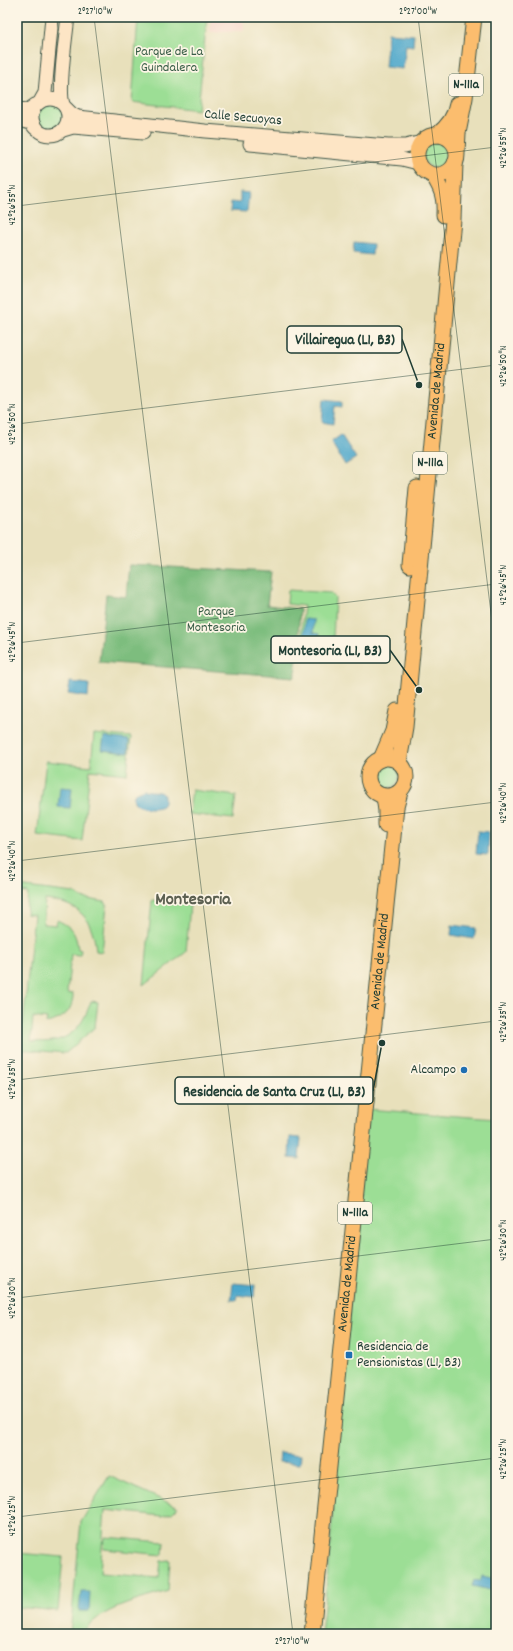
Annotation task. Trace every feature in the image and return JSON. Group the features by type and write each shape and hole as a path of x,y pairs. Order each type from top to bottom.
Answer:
{"main road":[{"path":"35,128 31,117 45,93 52,17"},
{"path":"17,120 31,123 45,135 52,135 63,130 68,119 62,100 62,82 68,17"},
{"name":"N-111a","path":"422,142 426,138 437,135 451,121 456,110 464,17"},
{"name":"Avenida de Madrid","path":"399,762 405,727 453,220 458,133 465,98 474,17"},
{"path":"17,110 28,110 38,103 53,98 65,106"},
{"name":"Calle Secuoyas","path":"65,106 72,114 78,117 205,131 388,146 406,146 422,142"},
{"name":"Calle Secuoyas","path":"63,130 77,128 177,136 402,159 418,164"},
{"path":"433,175 446,173 456,157 452,142 448,138 437,135"},
{"path":"418,164 417,152 422,142"},
{"name":"N-111a","path":"418,164 422,169 433,175"},
{"name":"Avenida de Madrid","path":"381,759 390,741 396,720 412,530 444,221 444,197 442,188 433,175"},
{"path":"381,759 387,758 399,762"},
{"name":"N-111a","path":"381,759 373,764 370,769 368,780 373,790 384,796"},
{"name":"N-111a","path":"399,762 403,766 406,775 405,785 400,792"},
{"path":"384,796 390,796 400,792"},
{"name":"Avenida de Madrid","path":"312,1634 396,807 400,792"},
{"name":"Avenida de Madrid","path":"303,1634 386,821 384,796"}],"shaded area":[{"path":"211,17 243,17 244,31 210,33"}],"green space":[{"name":"Parque de La Guindalera","path":"138,17 207,17 198,110 132,102"},
{"path":"47,102 53,102 63,109 66,118 65,124 59,131 53,134 47,134 37,127 34,121 34,115 41,105"},
{"path":"436,142 445,146 449,155 445,164 436,168 427,164 423,155 427,146"},
{"name":"Parque Montesoria","path":"129,565 271,572 267,605 300,609 295,677 99,662 106,595 126,597"},
{"path":"288,590 331,593 335,598 333,639 329,639 328,643 300,640 304,606 287,604"},
{"path":"94,734 131,737 127,774 90,770 82,841 37,836 46,761 91,766"},
{"path":"387,764 396,767 399,776 396,785 387,788 378,785 375,776 378,767"},
{"path":"192,790 236,796 233,819 189,814"},
{"path":"17,886 74,893 82,898 105,902 107,905 102,952 96,951 92,930 88,921 82,914 67,905 45,900 43,924 56,925 57,920 66,925 70,928 76,939 78,949 81,950 80,955 71,954 67,993 73,994 69,1010 62,1017 52,1022 46,1023 47,1019 33,1017 31,1041 43,1042 62,1039 76,1029 87,1012 91,1001 98,1002 95,1027 66,1053 17,1049 17,1024 23,1025 34,915 26,914 28,893 17,892"},
{"path":"152,900 190,904 186,952 144,985"},
{"path":"366,1109 496,1119 496,1634 321,1634 327,1581"},
{"path":"109,1476 178,1507 172,1513 163,1516 105,1510 100,1573 159,1578 161,1561 170,1560 168,1591 109,1611 89,1625 82,1634 70,1634 81,1522"},
{"path":"105,1537 164,1542 163,1555 104,1549"},
{"path":"17,1553 63,1557 58,1611 17,1607"}],"water":[{"path":"388,33 414,35 413,46 406,45 403,69 385,67"},
{"path":"240,192 249,193 247,212 230,211 231,202 240,203"},
{"path":"354,242 373,244 372,255 353,253"},
{"path":"324,399 342,401 342,407 335,406 333,424 322,422"},
{"path":"341,435 356,458 345,465 331,442"},
{"path":"305,619 314,620 313,633 319,634 319,641 303,640"},
{"path":"70,682 89,684 88,697 68,694"},
{"path":"104,737 129,740 128,753 102,750"},
{"path":"60,787 72,788 70,808 58,807"},
{"path":"144,789 159,792 164,795 164,803 162,806 146,808 137,804 134,801 136,792"},
{"path":"478,831 489,832 488,855 476,854"},
{"path":"452,925 476,928 474,939 451,935"},
{"path":"290,1137 301,1138 299,1159 289,1158"},
{"path":"233,1283 255,1285 254,1297 238,1295 237,1300 231,1300"},
{"path":"280,1453 301,1455 300,1464 279,1462"},
{"path":"482,1576 496,1579 495,1591 472,1586 474,1580 480,1581"},
{"path":"81,1592 90,1592 89,1611 79,1611"}],"place":[{"name":"Villairegua (L1, B3)","path":"419,385"},
{"name":"Montesoria (L1, B3)","path":"419,690"},
{"name":"Residencia de Santa Cruz (L1, B3)","path":"382,1043"},
{"name":"Alcampo","path":"464,1070"},
{"name":"Residencia de Pensionistas (L1, B3)","path":"349,1355"}],"district":[{"name":"Montesoria","path":"193,900"}]}
